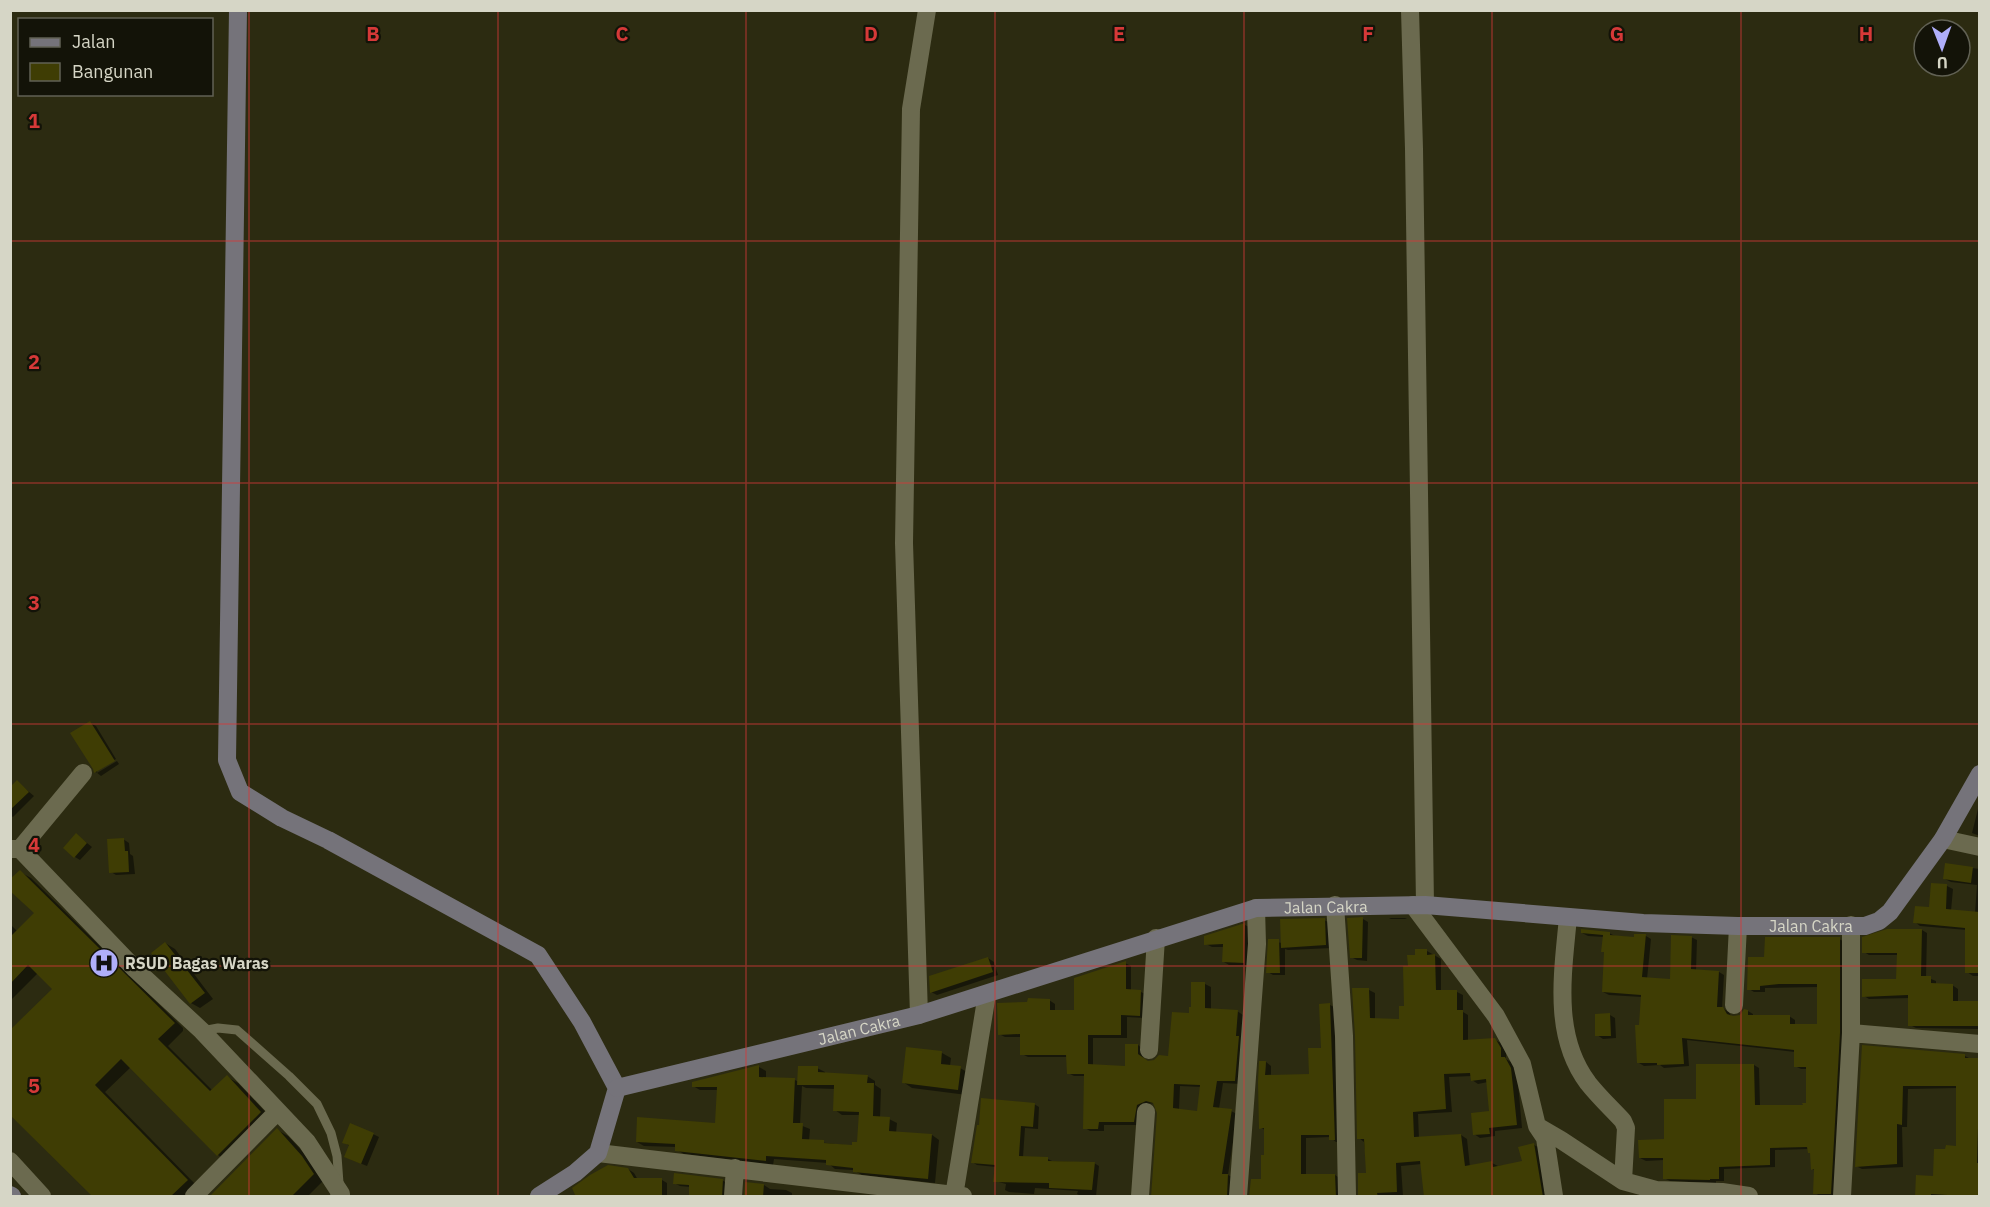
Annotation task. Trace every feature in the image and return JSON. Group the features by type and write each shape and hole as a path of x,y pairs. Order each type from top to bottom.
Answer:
{"street":[{"path":"238,10 227,760 240,792 282,818 328,840 538,955 582,1022 617,1088 598,1153 575,1173 539,1197"},
{"path":"920,1016 904,543 910,109 927,10"},
{"path":"1410,10 1414,149 1419,905 1496,1016 1522,1064 1537,1126 1545,1138 1554,1197"},
{"path":"83,773 16,849 135,969 202,1031 307,1142 341,1196"},
{"name":"Jalan Cakra","path":"617,1088 920,1016 1156,938 1256,908 1419,905 1643,923 1865,926 1879,921 1890,912 1943,839 1980,774"},
{"path":"1943,839 1980,848"},
{"path":"1335,905 1344,1036 1347,1197"},
{"path":"1238,1197 1257,944 1256,908"},
{"path":"1568,917 1561,993 1564,1022 1572,1051 1584,1076 1623,1121 1626,1128 1623,1181"},
{"path":"1842,1197 1851,1033 1851,925"},
{"path":"1734,1005 1738,926"},
{"path":"1149,1050 1156,938"},
{"path":"598,1153 957,1196 987,994"},
{"path":"1851,1033 1980,1044"},
{"path":"194,1197 277,1112"},
{"path":"1140,1197 1146,1112"},
{"path":"1537,1126 1623,1181 1656,1190 1722,1192 1749,1197"},
{"path":"10,1161 42,1197"},
{"path":"733,1197 735,1168"}],"lane":[{"path":"202,1031 219,1028 237,1030 317,1104 331,1133 337,1156 341,1196"}],"building":[{"path":"90,721 115,761 94,773 70,733"},
{"path":"17,780 29,792 10,810 10,787"},
{"path":"76,833 87,843 74,858 63,848"},
{"path":"124,838 125,851 128,851 129,872 109,873 107,839"},
{"path":"1945,863 1973,867 1971,883 1943,879"},
{"path":"20,870 175,1023 158,1039 210,1091 227,1075 261,1112 217,1156 121,1059 95,1085 188,1180 170,1197 93,1197 10,1115 10,1030 52,989 28,965 10,984 10,937 34,913 10,891 10,879"},
{"path":"1931,883 1947,884 1946,909 1980,912 1980,973 1965,973 1965,928 1913,923 1915,906 1929,907"},
{"path":"1363,917 1362,958 1350,958 1347,918"},
{"path":"1325,918 1326,945 1281,948 1280,919"},
{"path":"1245,923 1244,963 1222,962 1223,944 1204,945 1204,936"},
{"path":"1581,929 1634,937 1634,934 1646,934 1642,977 1670,979 1671,935 1692,936 1691,969 1719,971 1717,1007 1723,1007 1727,1014 1733,1016 1740,1015 1744,1009 1748,1010 1748,1015 1790,1015 1790,1024 1817,1024 1817,984 1779,984 1760,986 1760,990 1747,990 1748,957 1764,957 1765,937 1840,937 1840,1033 1831,1194 1813,1194 1814,1169 1811,1170 1810,1153 1807,1147 1770,1148 1770,1165 1719,1167 1719,1179 1710,1180 1663,1179 1663,1158 1639,1158 1638,1140 1664,1139 1664,1099 1696,1099 1696,1064 1754,1064 1755,1105 1803,1105 1802,1103 1806,1103 1806,1067 1794,1067 1794,1050 1682,1038 1684,1064 1637,1063 1635,1025 1639,1025 1641,995 1602,992 1603,935 1581,933"},
{"path":"1887,929 1922,929 1921,976 1931,976 1931,983 1953,984 1953,1001 1980,1001 1980,1026 1908,1026 1908,995 1862,997 1862,979 1896,979 1897,953 1862,953 1862,937"},
{"path":"1268,939 1279,939 1280,973 1266,973"},
{"path":"165,942 205,993 190,1004 151,953"},
{"path":"1415,949 1427,949 1427,955 1435,954 1436,990 1457,990 1457,1010 1463,1010 1463,1040 1495,1038 1501,1048 1501,1057 1505,1057 1511,1068 1517,1125 1489,1128 1490,1134 1473,1135 1471,1113 1489,1111 1486,1079 1471,1081 1470,1073 1444,1074 1446,1109 1413,1112 1414,1137 1461,1134 1465,1166 1492,1161 1493,1167 1522,1161 1518,1147 1534,1143 1543,1197 1424,1197 1420,1161 1396,1163 1397,1192 1377,1193 1378,1197 1358,1197 1358,1173 1366,1173 1364,1139 1357,1139 1352,988 1369,988 1370,1018 1399,1019 1399,1006 1404,1006 1403,966 1408,966 1407,955 1415,955"},
{"path":"988,957 993,972 930,993 929,976"},
{"path":"1126,961 1126,989 1141,990 1140,1016 1121,1015 1121,1035 1088,1035 1088,1064 1125,1066 1125,1044 1138,1044 1138,1054 1148,1061 1154,1060 1159,1055 1168,1056 1172,1012 1189,1013 1191,982 1205,982 1205,1008 1238,1010 1236,1036 1239,1036 1235,1081 1217,1081 1213,1107 1232,1109 1222,1174 1228,1174 1227,1197 1151,1197 1157,1113 1153,1103 1146,1101 1137,1105 1134,1122 1099,1122 1098,1129 1083,1129 1084,1074 1067,1074 1066,1055 1020,1055 1020,1034 998,1035 997,1003 1027,1002 1028,998 1050,999 1050,1010 1074,1010 1074,978","holes":["1174,1084 1200,1085 1197,1111 1173,1108"]},
{"path":"1330,1003 1335,1140 1329,1140 1329,1135 1301,1135 1301,1174 1335,1174 1336,1197 1249,1197 1251,1179 1261,1179 1261,1155 1264,1155 1264,1128 1259,1129 1259,1061 1266,1061 1265,1075 1309,1074 1308,1048 1321,1048 1319,1004"},
{"path":"1610,1013 1611,1036 1595,1036 1595,1014"},
{"path":"1862,1045 1965,1054 1965,1058 1980,1058 1977,1163 1980,1163 1980,1197 1931,1194 1931,1197 1915,1197 1916,1175 1933,1176 1934,1149 1945,1149 1946,1145 1956,1146 1956,1086 1903,1086 1902,1125 1897,1124 1897,1164 1855,1167"},
{"path":"906,1047 942,1051 941,1064 961,1066 958,1090 902,1083"},
{"path":"759,1065 759,1077 795,1078 793,1123 803,1123 802,1139 824,1140 824,1143 852,1145 852,1142 857,1142 859,1112 833,1111 834,1085 797,1085 798,1066 818,1066 818,1072 868,1075 867,1083 874,1083 873,1116 890,1117 889,1131 932,1134 928,1179 853,1172 853,1168 826,1165 826,1160 766,1156 766,1161 675,1151 675,1144 636,1142 637,1117 715,1123 717,1087 692,1087 692,1082"},
{"path":"981,1098 1035,1103 1033,1127 1021,1126 1019,1156 1048,1157 1048,1161 1095,1162 1092,1190 1049,1188 1049,1183 993,1182 995,1165 971,1163 977,1125 979,1125"},
{"path":"350,1123 374,1133 361,1164 344,1157 349,1145 342,1143"},
{"path":"277,1128 302,1156 314,1174 291,1197 209,1197"},
{"path":"608,1165 628,1168 634,1178 662,1178 662,1197 576,1197 572,1188"},
{"path":"674,1173 723,1179 722,1197 689,1197 689,1185 673,1184"},
{"path":"745,1182 764,1184 763,1197 744,1197"}],"place":[{"name":"RSUD Bagas Waras","path":"104,963"}]}
